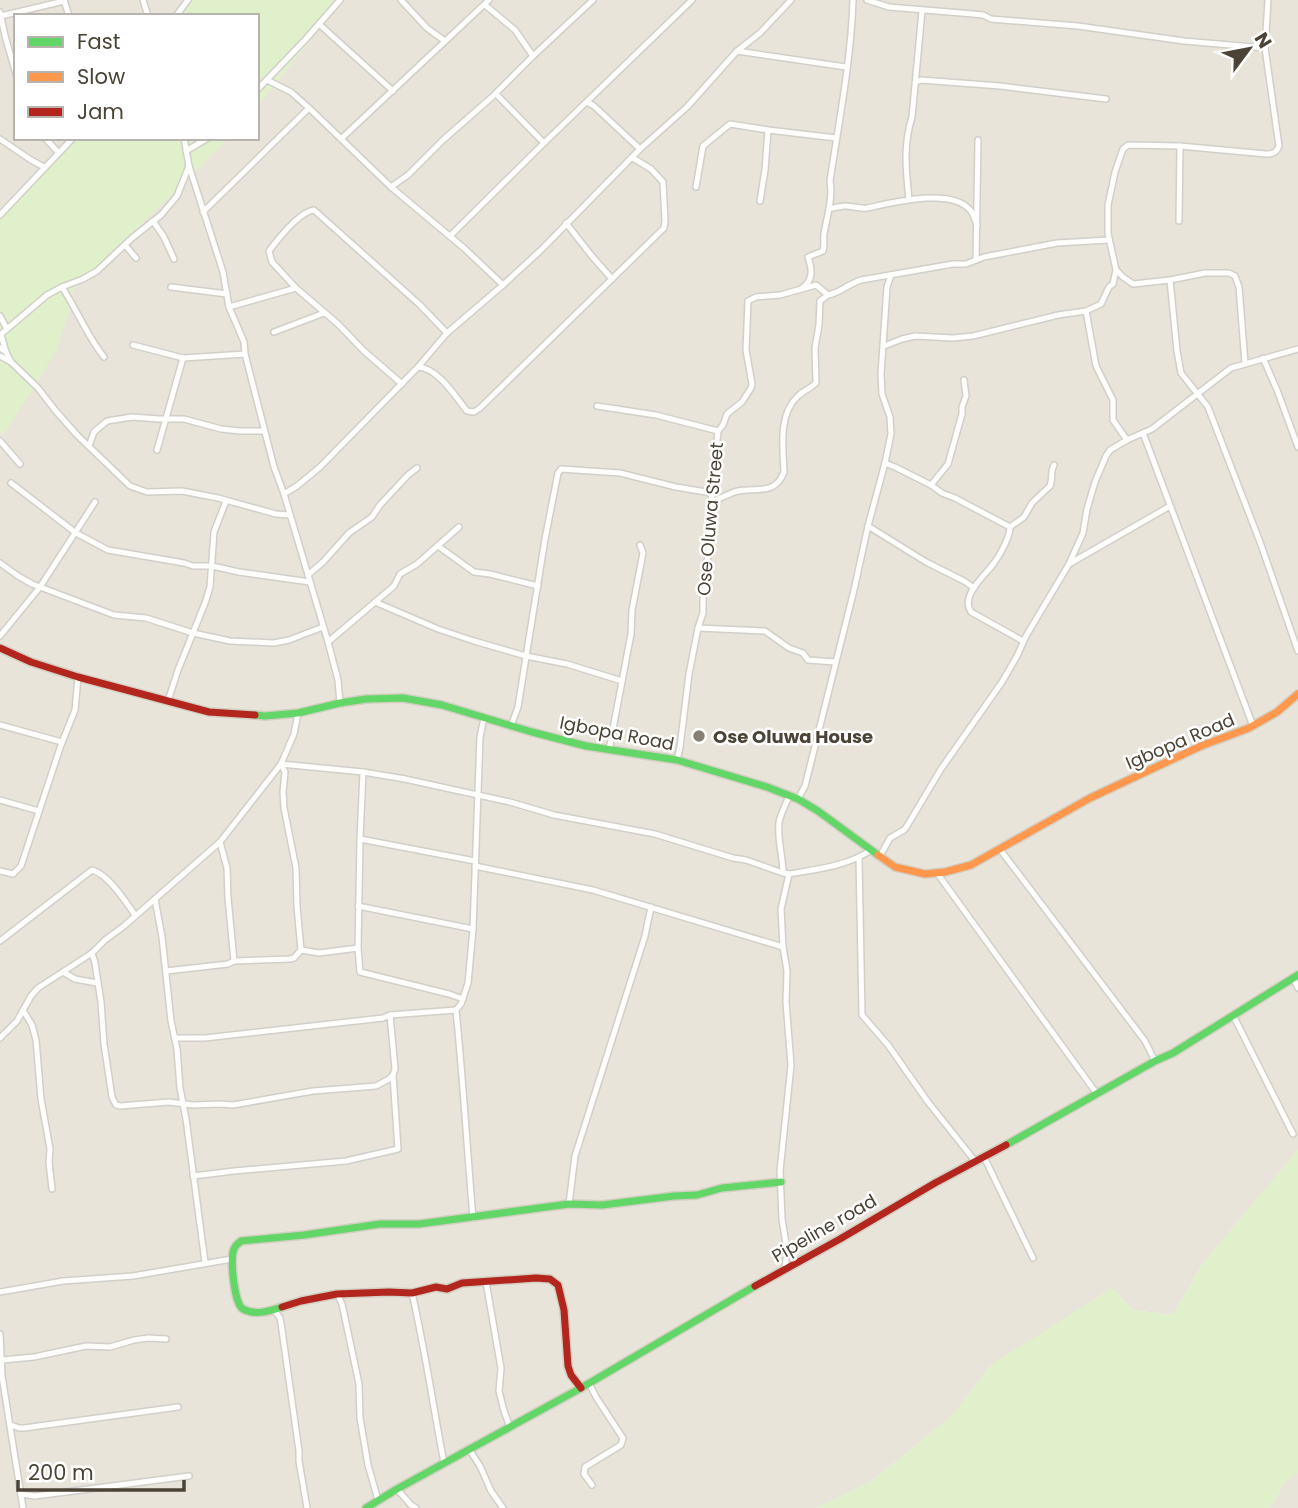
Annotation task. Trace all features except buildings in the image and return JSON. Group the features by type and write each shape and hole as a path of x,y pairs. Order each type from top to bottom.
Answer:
{"street":[{"path":"14,67 1,14 64,0"},
{"path":"259,88 340,0"},
{"path":"401,0 427,28 445,41"},
{"path":"391,187 496,94 593,0"},
{"path":"450,236 692,0"},
{"path":"284,494 320,467 402,384 447,333 542,249 640,149 687,107 737,51 760,33 791,0"},
{"path":"800,290 809,283 812,270 808,257 823,251 825,247 824,233 853,0"},
{"path":"867,0 889,7 984,15 991,19 1265,48"},
{"path":"884,346 908,337 974,336 1058,315 1086,311 1101,304 1115,280 1116,270 1108,233 1108,205 1115,172 1124,147 1128,145 1180,146 1266,155 1277,151 1279,146 1265,48 1268,0"},
{"path":"342,138 487,2 515,30 533,56"},
{"path":"909,199 904,162 907,132 912,117 922,10"},
{"path":"318,24 393,91"},
{"path":"737,51 846,67"},
{"path":"267,80 291,92 391,187 503,285"},
{"path":"916,82 921,80 1000,86 1105,99"},
{"path":"496,94 544,143"},
{"path":"587,102 640,149"},
{"path":"203,212 309,108"},
{"path":"696,187 703,146 730,124 836,138"},
{"path":"760,201 768,130"},
{"path":"0,139 44,167"},
{"path":"47,140 58,152"},
{"path":"0,215 71,140"},
{"path":"184,140 189,166 222,272 229,307 244,342 274,467 328,642 338,680 340,703"},
{"path":"186,151 205,140"},
{"path":"976,260 978,140"},
{"path":"1179,221 1180,146"},
{"path":"418,367 427,368 436,374 467,411 474,412 480,408 664,228 663,182 651,169 633,158"},
{"path":"189,166 177,196 167,209 97,271 40,300 0,335 2,352 130,486 147,492 182,491 290,515"},
{"path":"829,209 845,206 864,209 909,199 948,198 969,209 977,225"},
{"path":"402,384 296,288 272,262 269,251 300,217 314,210 419,304 447,333"},
{"path":"153,221 174,259"},
{"path":"566,223 612,279"},
{"path":"711,502 739,491 773,486 782,477 784,422 796,398 816,383 815,348 820,301 828,295 852,282 966,264 1057,243 1109,240"},
{"path":"125,245 136,258"},
{"path":"1116,270 1133,284 1205,273 1229,272 1235,276 1239,287 1245,363"},
{"path":"785,1268 787,1250 782,1219 780,1161 790,1065 787,971 781,909 786,874 779,822 807,776 891,434 882,394 881,374 887,287 891,275"},
{"path":"1170,280 1181,373 1208,407 1298,651"},
{"path":"800,290 816,285 828,295"},
{"path":"62,287 94,345 104,357"},
{"path":"171,287 227,294"},
{"path":"229,307 296,288"},
{"name":"Ose Oluwa Street","path":"677,760 689,674 703,613 718,431 727,415 742,402 751,388 746,350 748,300 800,290"},
{"path":"1086,311 1096,366 1113,400 1114,423 1127,440"},
{"path":"274,332 324,313"},
{"path":"0,316 7,329"},
{"path":"133,345 183,358 245,354"},
{"path":"880,856 890,838 907,826 942,769 1002,682 1069,564 1083,533 1087,509 1106,456 1115,446 1152,429 1168,418 1226,371 1298,349"},
{"path":"157,450 183,358"},
{"path":"1263,358 1298,447"},
{"path":"931,485 949,459 966,396 964,380"},
{"path":"597,406 656,415 718,431"},
{"path":"89,446 94,432 107,421 132,417 184,419 210,427 264,431"},
{"path":"1143,433 1253,726"},
{"path":"0,442 20,464"},
{"path":"885,463 1010,527"},
{"path":"1023,641 971,612 968,604 974,588 995,562 1009,538 1010,527 1024,517 1032,503 1050,486 1054,466"},
{"path":"309,579 349,533 376,513 380,505 417,468"},
{"path":"511,726 518,707 552,499 561,469 620,473 712,493"},
{"path":"11,482 76,533 114,552 130,552 200,567 212,566 239,572 309,579"},
{"path":"168,701 210,587 214,532 226,501"},
{"path":"0,636 40,587 95,502"},
{"path":"1069,564 1170,506"},
{"path":"867,526 974,588"},
{"path":"328,642 394,586 400,574 417,564 459,527"},
{"path":"609,750 631,634 632,610 643,553 640,545"},
{"path":"438,546 474,572 538,586"},
{"path":"0,564 40,587 114,615 146,618 230,641 274,643 323,627"},
{"path":"375,602 474,641 622,681"},
{"path":"698,628 765,631 789,649 803,653 808,660 835,662"},
{"name":"Igbopa Road","path":"0,648 31,662 78,677 223,714 265,716 298,713 366,699 403,698 442,705 511,726 609,750 677,760 767,787 793,798 818,810 895,867 925,874 971,865 1112,788 1201,746 1253,726 1277,712 1298,694"},
{"path":"0,872 13,874 19,870 75,710 78,677"},
{"path":"0,1038 16,1021 38,988 92,953 149,903 156,902 220,842 281,764 294,734 298,713"},
{"path":"473,1218 456,1010 468,983 473,929 480,737 484,718"},
{"path":"0,725 62,742"},
{"path":"281,764 405,779 510,802 554,815 655,834 786,874 859,858 871,850"},
{"path":"166,971 234,961 290,960 299,954 301,950 296,906 296,868 284,808 285,772 281,764"},
{"path":"363,772 358,906 360,972 449,993 463,999"},
{"path":"0,800 39,811"},
{"path":"360,839 593,890 783,947"},
{"path":"220,842 227,867 234,961"},
{"path":"999,848 1145,1041 1155,1061"},
{"path":"859,858 862,1015 888,1045 928,1102 975,1161"},
{"path":"0,941 92,870 102,875 117,890 135,915"},
{"path":"937,873 1097,1094"},
{"path":"156,902 205,1262"},
{"path":"358,906 473,929"},
{"path":"569,1204 575,1156 645,936 651,907"},
{"path":"301,950 319,953 358,948"},
{"path":"92,953 101,1002 111,1097 120,1107 169,1102 182,1105 233,1105 313,1091 367,1088 384,1083 393,1075"},
{"path":"63,972 75,979 97,983"},
{"path":"1295,976 1298,988"},
{"name":"Pipeline road","path":"366,1508 581,1388 785,1268 975,1161 1155,1061 1173,1054 1295,976"},
{"path":"23,1010 32,1025 36,1040 41,1099 49,1140 52,1189"},
{"path":"175,1038 205,1038 383,1018 390,1014 456,1010"},
{"path":"193,1176 346,1161 398,1149 390,1014"},
{"path":"1233,1015 1293,1134"},
{"path":"984,1157 1033,1258"},
{"path":"581,1388 568,1366 564,1310 558,1285 550,1279 463,1283 447,1289 436,1287 412,1293 337,1294 256,1313 243,1309 237,1303 232,1258 234,1247 247,1240 304,1236 351,1227 419,1224 569,1204 602,1205 697,1195 722,1188 781,1182"},
{"path":"787,1250 802,1259"},
{"path":"0,1292 63,1281 133,1276 232,1258"},
{"path":"486,1282 501,1368 499,1391 510,1427"},
{"path":"412,1293 444,1463"},
{"path":"337,1294 342,1304 358,1377 360,1418 368,1465 378,1500"},
{"path":"274,1310 281,1323 307,1508"},
{"path":"0,1334 1,1377 23,1508"},
{"path":"2,1360 34,1357 86,1346 110,1347 141,1339 166,1339"},
{"path":"589,1383 623,1438 621,1445 585,1467 584,1474 592,1485"},
{"path":"11,1425 24,1428 178,1407"},
{"path":"469,1449 503,1508"},
{"path":"21,1494 35,1496 189,1476"},
{"path":"397,1489 416,1508"}],"shaded area":[{"path":"0,0 191,0 179,14 14,14 14,140 66,140 0,211"},
{"path":"343,0 1298,0 1298,1150 1201,1266 1173,1315 1133,1310 1113,1289 991,1365 953,1415 872,1481 816,1508 0,1508 0,431 3,434 69,313 73,289 226,140 259,140 259,104"},
{"path":"1298,1473 1298,1508 1270,1508 1286,1480"}],"green space":[{"path":"191,0 343,0 259,104 259,14 179,14"},
{"path":"66,140 226,140 73,289 69,313 55,353 4,435 0,431 0,211"},
{"path":"1298,1150 1298,1473 1286,1480 1270,1508 816,1508 872,1481 953,1415 991,1365 1112,1288 1133,1310 1173,1315 1201,1266"}],"traffic: fast":[{"path":"255,715 298,713 366,699 403,698 442,705 586,746 677,760 767,787 798,799 818,811 878,855"},
{"path":"1006,1145 1173,1053 1298,975"},
{"path":"282,1307 257,1312 243,1309 240,1305 235,1290 232,1262 234,1248 241,1241 380,1224 419,1224 569,1204 602,1205 697,1195 722,1188 781,1182"},
{"path":"366,1508 581,1388 755,1286"}],"traffic: slow":[{"path":"878,855 895,867 925,874 971,865 1090,798 1201,746 1249,728 1277,712 1298,694"}],"traffic: jam":[{"path":"0,648 31,662 78,677 209,712 255,715"},
{"path":"755,1286 1006,1145"},
{"path":"282,1307 337,1294 412,1293 436,1287 447,1289 462,1283 550,1279 558,1285 564,1310 568,1366 581,1388"}],"place":[{"name":"Ose Oluwa House","path":"699,736"}]}
